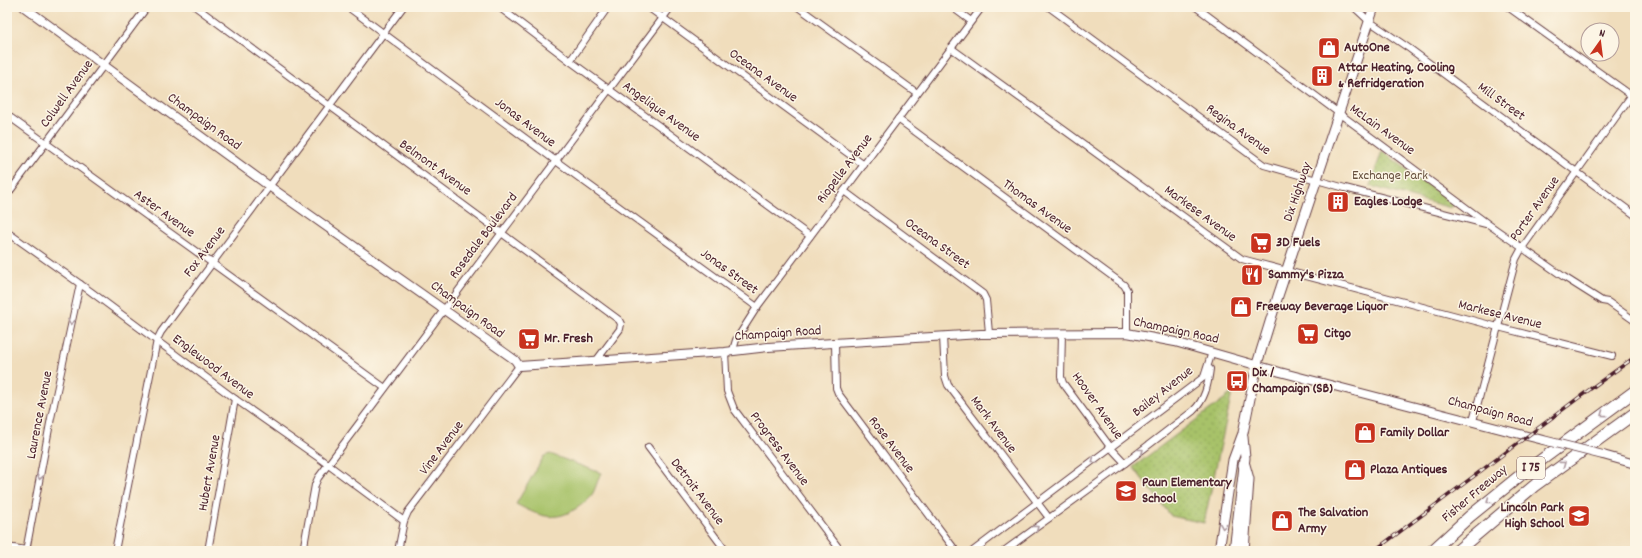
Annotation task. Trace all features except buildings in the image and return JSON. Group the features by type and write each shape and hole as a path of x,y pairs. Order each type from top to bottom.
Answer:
{"highway":[{"name":"Fisher Freeway","path":"1432,551 1469,517 1522,474 1635,391"},
{"name":"I 75","path":"1457,551 1534,486 1635,413"},
{"path":"1243,551 1248,479 1244,465"}],"main road":[{"name":"Dix Highway","path":"1219,551 1233,460 1243,433 1257,364 1286,271 1340,114 1374,7"},
{"name":"Dix Highway","path":"1234,551 1244,465 1243,433"}],"street":[{"name":"Champaign Road","path":"24,7 270,186 515,360 519,366 989,333 1127,333 1175,342 1257,364 1280,372 1635,464"},
{"name":"Colwell Avenue","path":"7,195 146,7"},
{"name":"Belmont Avenue","path":"196,7 619,320 621,324 620,329 596,361"},
{"name":"Jonas Avenue","path":"348,7 688,257"},
{"name":"Fox Avenue","path":"115,551 157,340 161,332 403,7"},
{"name":"Angelique Avenue","path":"499,7 570,61 810,236"},
{"path":"570,61 608,7"},
{"name":"Oceana Avenue","path":"648,7 864,166"},
{"name":"Rosedale Boulevard","path":"303,551 315,485 328,465 671,7"},
{"path":"798,7 918,93"},
{"path":"952,7 971,21"},
{"name":"Riopelle Avenue","path":"733,350 736,340 757,307 982,7"},
{"name":"Regina Avenue","path":"1049,7 1264,165 1488,224"},
{"name":"McLain Avenue","path":"1196,7 1488,224 1564,277 1602,301 1608,302 1635,320"},
{"name":"Mill Street","path":"1354,7 1369,21 1410,49 1635,215"},
{"path":"1508,7 1633,97"},
{"name":"Markese Avenue","path":"952,48 1242,259 1612,356"},
{"name":"Porter Avenue","path":"1473,421 1516,259 1522,248 1576,172 1633,97"},
{"name":"Aster Avenue","path":"7,115 385,388"},
{"name":"Thomas Avenue","path":"898,119 1124,285 1127,290 1127,333"},
{"name":"Oceana Street","path":"844,191 983,294 986,300 989,333"},
{"name":"Englewood Avenue","path":"7,232 404,521"},
{"name":"Jonas Street","path":"688,257 757,307"},
{"name":"Laurence Avenue","path":"26,551 54,403 80,284"},
{"name":"Hoover Avenue","path":"1062,333 1061,377 1063,383 1111,448 1125,464"},
{"name":"Mark Avenue","path":"943,336 945,376 948,385 1049,518"},
{"name":"Rose Avenue","path":"835,343 836,388 838,393 956,551"},
{"name":"Progress Avenue","path":"724,352 727,391 734,409 841,551"},
{"name":"Bailey Avenue","path":"973,551 1204,377 1212,352"},
{"name":"Bailey Avenue","path":"1004,551 1125,464 1199,406 1208,383 1212,352"},
{"name":"Vine Avenue","path":"398,551 404,521 408,512 519,366"},
{"name":"Hubert Avenue","path":"208,551 236,399"},
{"name":"Detroit Avenue","path":"648,447 726,551"},
{"path":"7,547 33,551"}],"green space":[{"name":"Exchange Park","path":"1382,151 1453,203 1453,206 1451,208 1370,186"},
{"path":"1232,393 1204,523 1171,516 1133,467"},
{"path":"550,454 601,473 593,493 586,501 569,513 546,516 532,512 516,504 544,456"}],"railway":[{"path":"1374,551 1635,357"}],"place":[{"name":"AutoOne","path":"1329,48"},
{"name":"Attar Heating, Cooling & Refridgeration","path":"1322,76"},
{"name":"Eagles Lodge","path":"1338,202"},
{"name":"3D Fuels","path":"1261,243"},
{"name":"Sammy's Pizza","path":"1252,275"},
{"name":"Freeway Beverage Liquor","path":"1241,307"},
{"name":"Citgo","path":"1308,334"},
{"name":"Mr. Fresh","path":"529,339"},
{"name":"Dix / Champaign (SB)","path":"1237,381"},
{"name":"Family Dollar","path":"1365,433"},
{"name":"Plaza Antiques","path":"1355,470"},
{"name":"Paun Elementary School","path":"1126,491"},
{"name":"Lincoln Park High School","path":"1579,516"},
{"name":"The Salvation Army","path":"1282,521"}]}
